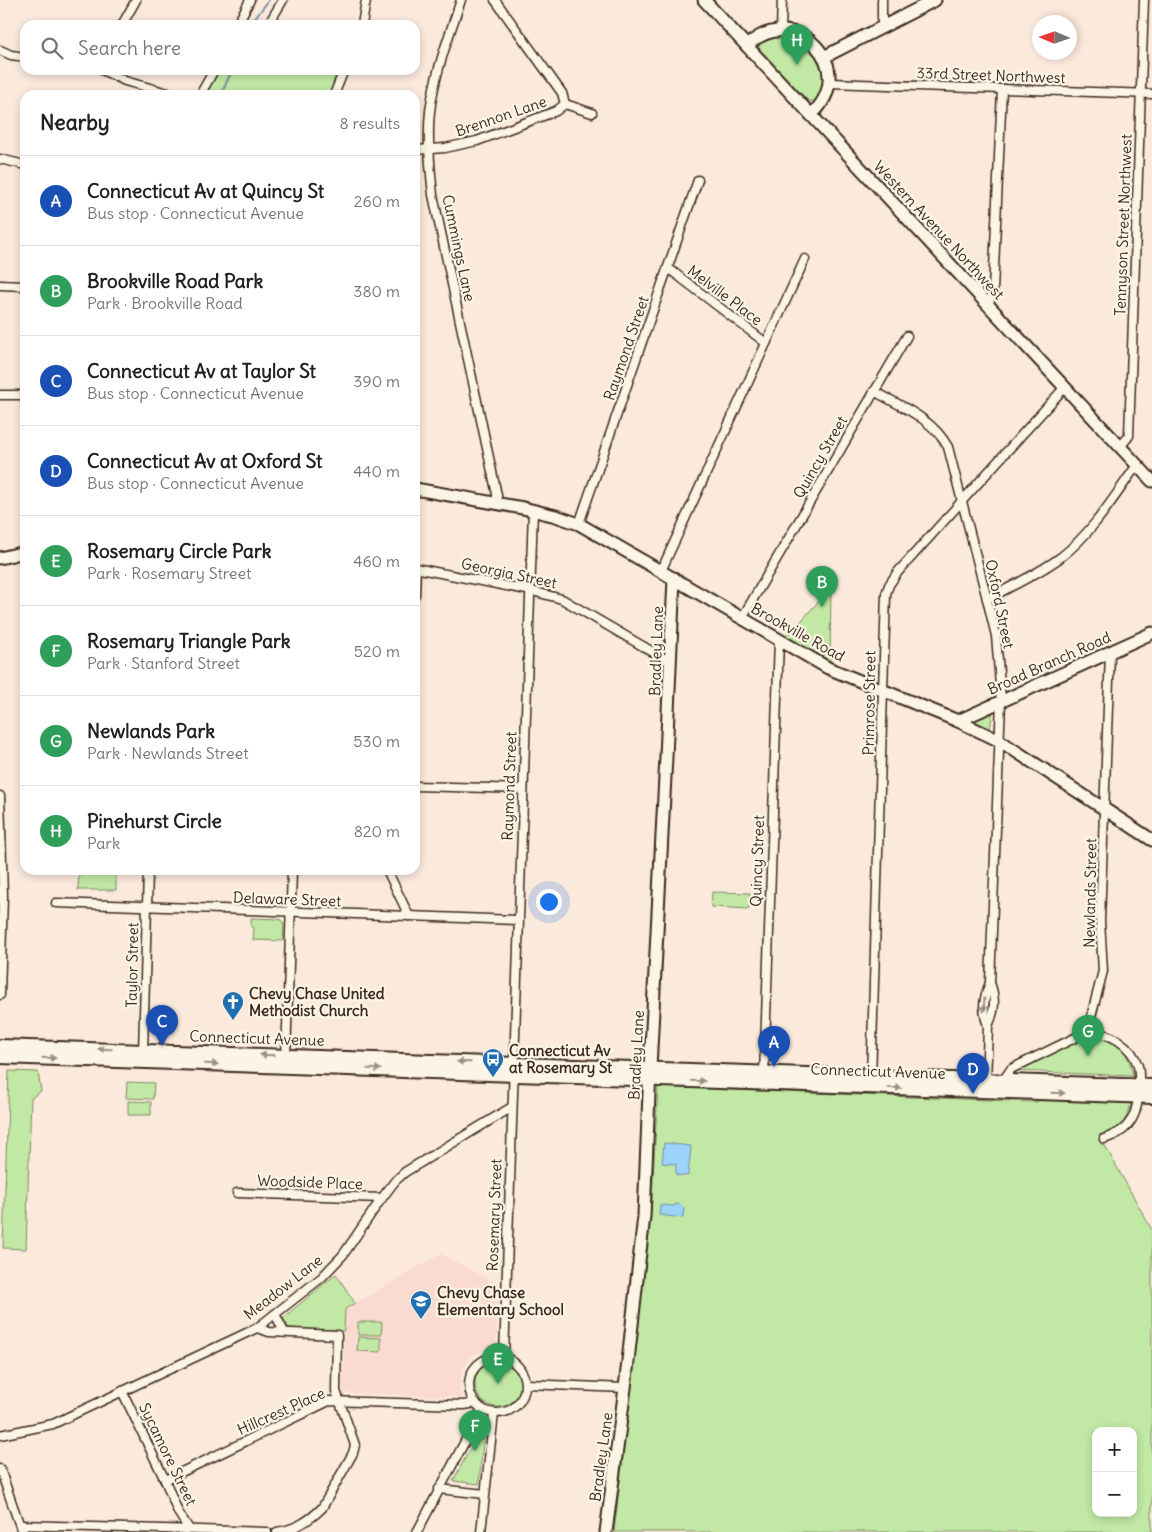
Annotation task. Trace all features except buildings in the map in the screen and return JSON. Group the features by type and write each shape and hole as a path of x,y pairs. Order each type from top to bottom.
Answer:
{"main road":[{"name":"Connecticut Avenue","path":"0,1046 143,1056 764,1078 1139,1090 1152,1086"},
{"name":"Connecticut Avenue","path":"0,1057 143,1056"},
{"name":"Connecticut Avenue","path":"986,1085 1003,1081 1139,1090 1152,1097"}],"street":[{"path":"125,20 136,0"},
{"path":"240,20 250,0"},
{"path":"271,20 283,0"},
{"path":"363,20 366,0"},
{"name":"Cummings Lane","path":"461,0 437,76 430,112 429,150 433,195 497,495 497,503"},
{"path":"495,0 562,93 566,104"},
{"name":"Western Avenue Northwest","path":"704,0 1152,481"},
{"path":"780,30 782,0"},
{"path":"882,0 882,27"},
{"path":"824,57 934,0"},
{"name":"Tennyson Street Northwest","path":"1120,447 1129,436 1144,0"},
{"path":"747,46 763,33 780,30 791,31 815,45 824,57 829,69 830,83 822,103 811,115"},
{"path":"0,50 20,56"},
{"path":"112,75 125,81 157,90"},
{"path":"203,90 211,75"},
{"path":"336,90 342,75"},
{"name":"33rd Street Northwest","path":"830,83 1152,94"},
{"path":"988,306 993,291 1002,89"},
{"name":"Brennon Lane","path":"420,150 461,146 477,141 556,112 566,104 592,113"},
{"path":"0,159 20,165"},
{"name":"Raymond Street","path":"579,524 698,180"},
{"path":"661,571 805,259"},
{"name":"Melville Place","path":"668,268 766,343"},
{"path":"0,285 20,286"},
{"name":"Quincy Street","path":"742,618 907,336"},
{"name":"Primrose Street","path":"871,1081 884,603 889,585 897,573 1065,387"},
{"name":"Oxford Street","path":"874,391 925,420 939,432 948,447 988,599 997,648 1002,701 990,983 983,1009 988,1026 986,1085"},
{"path":"0,395 20,395"},
{"path":"988,599 1044,569 1074,545 1100,518 1137,465"},
{"name":"Brookville Road","path":"420,490 533,510 579,524 828,668 958,721 1000,742 1152,840"},
{"name":"Raymond Street","path":"513,1069 533,510"},
{"path":"0,558 20,553"},
{"name":"Georgia Street","path":"420,569 562,598 670,662"},
{"name":"Bradley Lane","path":"606,1532 625,1388 644,1216 649,1074 674,578"},
{"name":"Broad Branch Road","path":"958,721 1152,633"},
{"name":"Quincy Street","path":"764,1078 778,640"},
{"name":"Newlands Street","path":"1088,1032 1103,971 1100,921 1110,653"},
{"path":"420,786 523,789"},
{"path":"0,796 0,995"},
{"name":"Taylor Street","path":"143,1056 148,875"},
{"path":"286,1061 292,875"},
{"path":"389,875 409,916"},
{"name":"Delaware Street","path":"56,903 147,908 518,920"},
{"path":"1003,1081 1011,1069 1016,1066 1088,1032 1107,1035 1128,1049 1138,1067 1139,1090 1135,1113 1128,1125 1117,1134 1104,1139"},
{"name":"Rosemary Street","path":"504,1356 513,1069"},
{"name":"Meadow Lane","path":"0,1435 53,1424 257,1328 321,1278 343,1254 382,1198 411,1167 512,1107"},
{"name":"Woodside Place","path":"237,1193 382,1198"},
{"path":"276,1314 284,1332"},
{"path":"257,1328 269,1332 337,1336 336,1391 338,1402 354,1438 353,1453 322,1508 315,1516 297,1527 277,1532"},
{"path":"495,1356 504,1356 520,1367 526,1384 520,1402 513,1409 504,1413 494,1413 479,1406 471,1396 469,1387 473,1370 478,1363 486,1358 495,1356"},
{"path":"526,1384 625,1388"},
{"name":"Sycamore Street","path":"122,1391 165,1480 178,1512 189,1529"},
{"name":"Hillcrest Place","path":"165,1480 329,1402 479,1406"},
{"path":"417,1532 479,1406"},
{"path":"481,1532 494,1413"},
{"path":"0,1469 21,1528 171,1528 267,1532"},
{"path":"439,1489 485,1494"},
{"path":"171,1528 178,1512"}],"shaded area":[{"name":"Chevy Chase Elementary School","path":"441,1254 499,1285 496,1349 481,1351 472,1356 462,1370 459,1387 462,1397 343,1393 345,1309"}],"green space":[{"path":"780,35 802,42 808,46 821,64 825,79 824,86 822,93 815,102 806,100 760,51 761,41"},
{"path":"216,75 336,75 331,90 209,90"},
{"path":"831,587 830,661 785,635 796,627"},
{"path":"993,709 990,730 974,722 974,719"},
{"path":"79,875 116,875 116,890 78,890"},
{"path":"712,892 750,893 749,909 711,907"},
{"path":"251,918 280,919 284,924 283,941 253,940 254,928 251,927"},
{"path":"1094,1037 1110,1040 1126,1054 1133,1076 1016,1071 1076,1042"},
{"path":"9,1071 38,1072 41,1091 31,1098 26,1249 3,1248"},
{"path":"127,1082 154,1083 153,1099 126,1098"},
{"path":"658,1087 1037,1102 1038,1100 1131,1103 1127,1116 1121,1124 1099,1135 1152,1230 1152,1532 614,1532 651,1216"},
{"path":"128,1101 151,1102 151,1115 128,1115"},
{"path":"336,1274 355,1303 345,1309 344,1331 289,1328 283,1318"},
{"path":"358,1322 382,1322 381,1335 358,1335"},
{"path":"358,1337 381,1338 381,1352 357,1351"},
{"path":"494,1361 502,1361 511,1365 517,1371 521,1384 517,1397 511,1403 502,1407 494,1407 485,1403 479,1397 475,1388 475,1380 479,1371 485,1365"},
{"path":"485,1421 479,1484 453,1481"}],"water":[{"path":"664,1143 691,1146 688,1176 676,1175 676,1164 662,1163"},
{"path":"677,1204 684,1208 683,1218 659,1215 660,1205 673,1206"}],"waterway":[{"path":"254,20 269,0"},
{"path":"223,90 230,75"}],"place":[{"name":"Pinehurst Circle","path":"797,65"},
{"name":"Brookville Road Park","path":"822,607"},
{"name":"Chevy Chase United Methodist Church","path":"233,1021"},
{"name":"Connecticut Av at Taylor St","path":"162,1046"},
{"name":"Newlands Park","path":"1088,1056"},
{"name":"Connecticut Av at Quincy St","path":"774,1067"},
{"name":"Connecticut Av at Rosemary St","path":"493,1078"},
{"name":"Connecticut Av at Oxford St","path":"973,1094"},
{"name":"Chevy Chase Elementary School","path":"421,1320"},
{"name":"Rosemary Circle Park","path":"498,1384"},
{"name":"Rosemary Triangle Park","path":"475,1451"}]}
